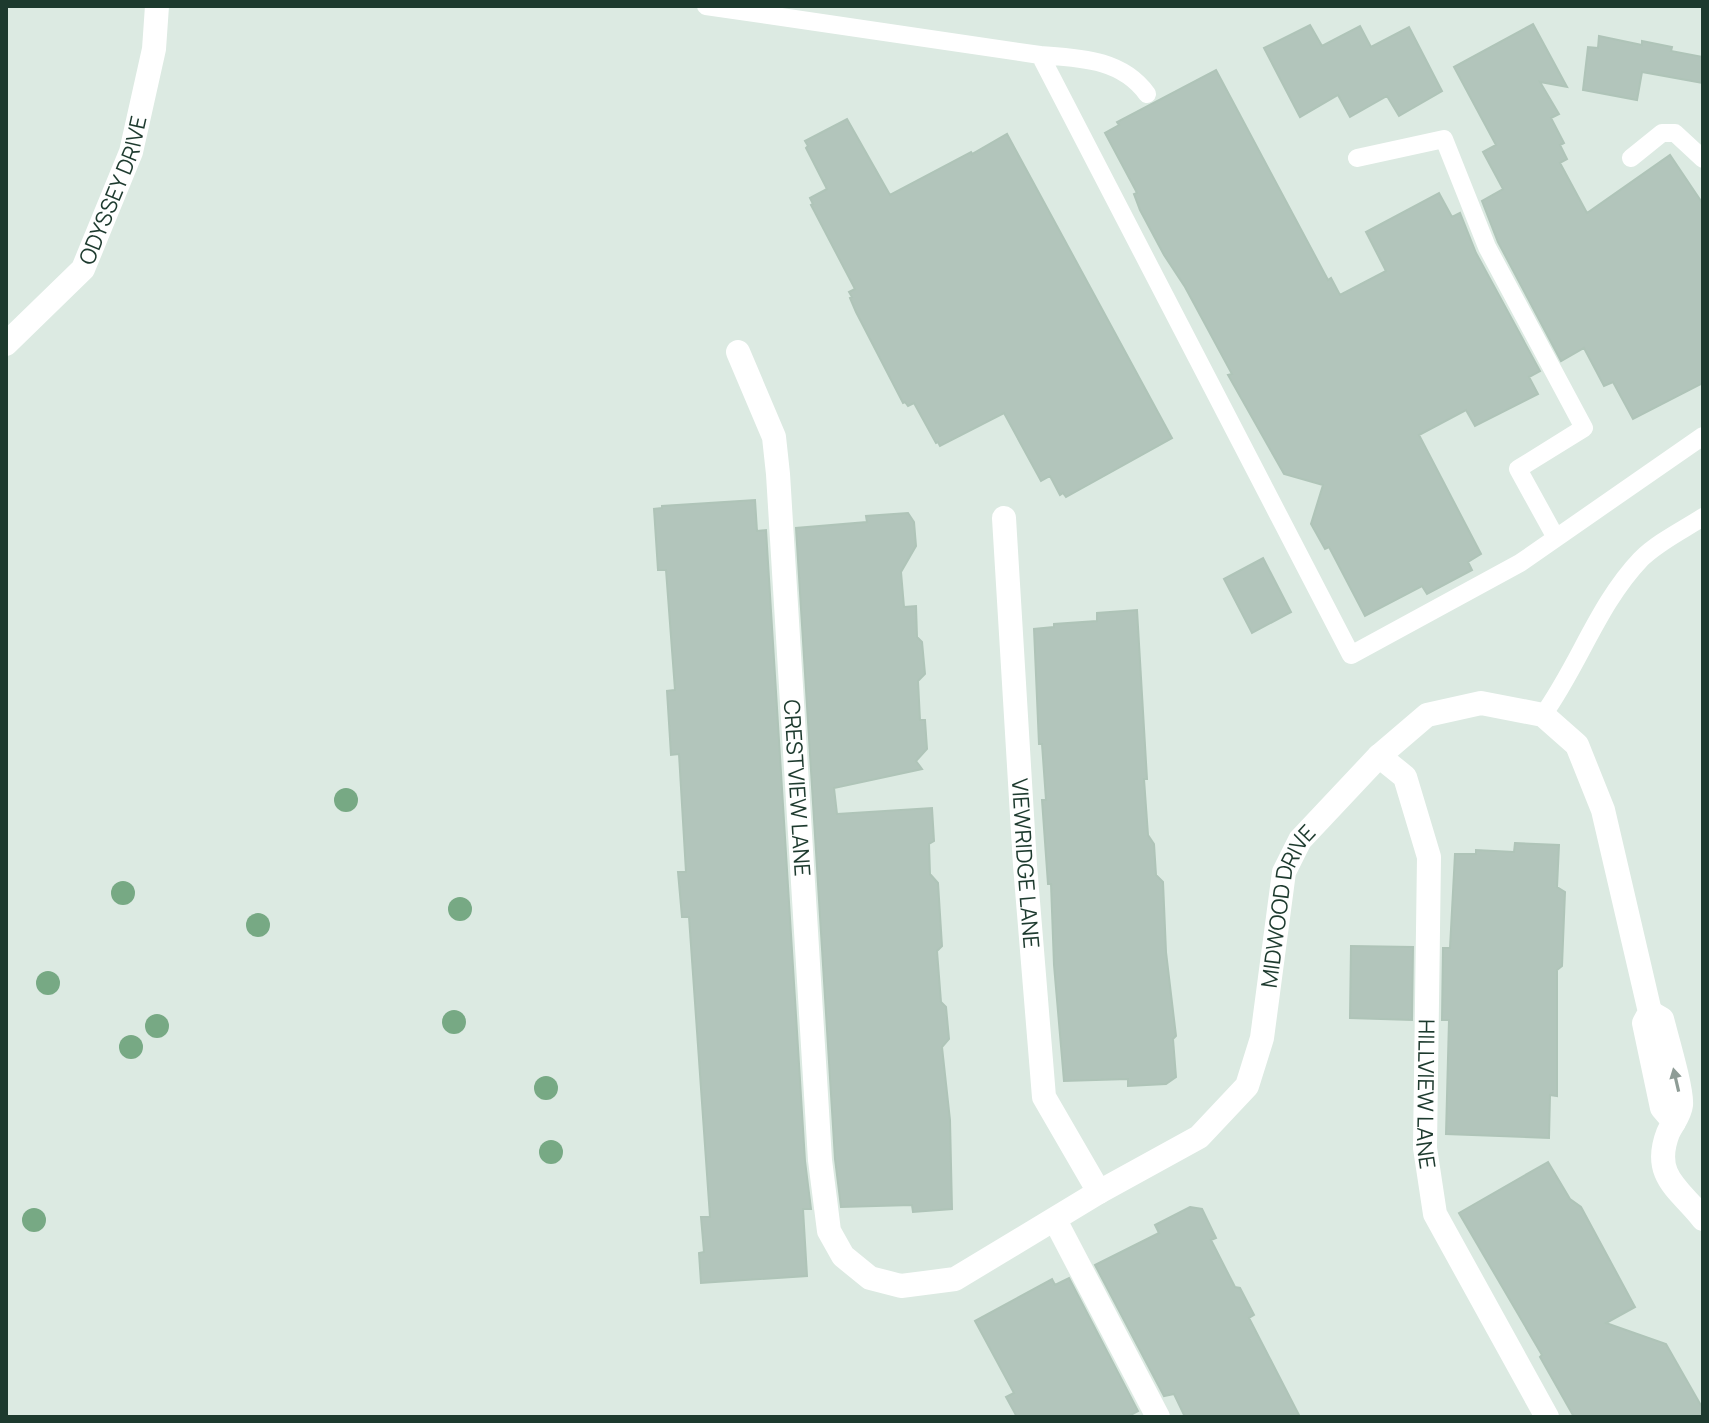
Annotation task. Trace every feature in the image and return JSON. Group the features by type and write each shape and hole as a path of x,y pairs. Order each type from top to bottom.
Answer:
{"street":[{"name":"ODYSSEY DRIVE","path":"6,344 83,269 131,152 154,49 157,6"},
{"name":"CRESTVIEW LANE","path":"738,352 774,437 778,474 820,1160 829,1231"},
{"name":"VIEWRIDGE LANE","path":"1004,518 1025,865 1044,1097 1099,1192"},
{"name":"MIDWOOD DRIVE","path":"829,1231 843,1256 870,1278 901,1286 955,1279 1099,1192 1199,1137 1247,1086 1262,1038 1284,872 1300,840 1379,756 1427,715 1481,703 1543,715"},
{"path":"1543,715 1577,745 1603,810 1650,1012 1644,1023 1662,1108 1674,1122 1665,1144 1663,1167 1679,1194 1703,1219"},
{"name":"HILLVIEW LANE","path":"1379,756 1405,777 1429,857 1425,1148 1435,1214 1547,1417"},
{"path":"1055,1220 1158,1417"}],"lane":[{"path":"706,6 1086,59 1112,66 1137,80 1147,94"},
{"path":"1040,55 1351,655 1520,563 1703,436"},
{"path":"1631,158 1662,133 1675,133 1703,159"},
{"path":"1357,158 1444,139 1487,247 1584,428 1518,469 1556,538"},
{"path":"1543,715 1562,688 1591,628 1643,556 1703,517"}],"building":[{"path":"1533,24 1567,87 1540,82 1559,114 1551,118 1564,143 1560,145 1567,159 1560,163 1587,213 1670,155 1703,204 1703,383 1633,419 1613,382 1604,386 1584,348 1561,361 1498,242 1482,201 1503,189 1483,152 1496,145 1454,67"},
{"path":"1310,25 1322,46 1360,26 1371,47 1409,27 1442,91 1399,116 1387,96 1350,117 1338,95 1300,117 1264,48"},
{"path":"1599,36 1642,45 1642,41 1672,47 1671,51 1703,57 1703,83 1642,72 1637,100 1583,90 1588,47 1598,48"},
{"path":"1216,70 1328,280 1331,278 1340,295 1386,271 1366,232 1439,193 1452,217 1460,213 1476,253 1540,371 1529,377 1538,394 1475,426 1466,410 1419,435 1481,554 1468,562 1472,570 1427,594 1422,586 1365,616 1329,547 1325,549 1311,524 1323,485 1284,474 1228,375 1232,374 1185,287 1140,210 1134,194 1137,193 1105,133 1119,125 1117,122"},
{"path":"847,119 890,195 1007,134 1172,438 1066,497 1063,493 1060,495 1050,476 1041,481 1004,413 940,446 936,443 914,403 908,406 903,403 850,298 849,292 855,289 811,205 810,198 827,189 805,141"},
{"path":"755,500 757,531 766,530 805,1161 811,1209 803,1209 807,1276 701,1283 699,1253 704,1252 701,1217 710,1217 689,917 682,917 678,872 686,872 679,754 671,755 667,691 675,690 666,570 658,570 654,509"},
{"path":"908,513 914,522 916,546 901,572 904,607 916,606 917,637 922,642 925,674 918,681 920,720 925,720 927,749 916,761 922,769 834,788 837,814 932,808 934,841 929,844 930,874 938,883 942,946 937,951 941,1002 946,1007 949,1039 942,1047 950,1120 952,1209 913,1212 912,1205 841,1207 835,1159 796,528 867,522 866,516"},
{"path":"1263,558 1291,612 1252,633 1224,579"},
{"path":"1137,610 1148,835 1154,844 1156,875 1163,882 1166,952 1176,1036 1173,1039 1176,1077 1166,1084 1128,1086 1128,1079 1064,1081 1051,884 1048,884 1042,800 1046,800 1042,744 1039,744 1034,629 1054,627 1054,624 1097,621 1097,613"},
{"path":"1515,843 1559,845 1557,887 1565,892 1562,966 1557,970 1557,1096 1550,1095 1549,1138 1446,1134 1449,1020 1442,1020 1443,948 1450,948 1455,854 1476,854 1476,850 1514,852"},
{"path":"1351,946 1413,947 1412,1020 1350,1018"},
{"path":"1548,1162 1570,1199 1581,1207 1635,1307 1606,1323 1666,1344 1703,1409 1703,1417 1574,1417 1540,1357 1542,1355 1459,1213"},
{"path":"1190,1207 1202,1209 1216,1238 1211,1240 1235,1287 1240,1288 1254,1315 1249,1318 1300,1417 1185,1417 1174,1394 1164,1396 1095,1265 1159,1233 1155,1225"},
{"path":"1069,1278 1138,1411 1127,1417 1017,1417 1006,1397 1014,1393 975,1321 1052,1279 1055,1285"}]}
